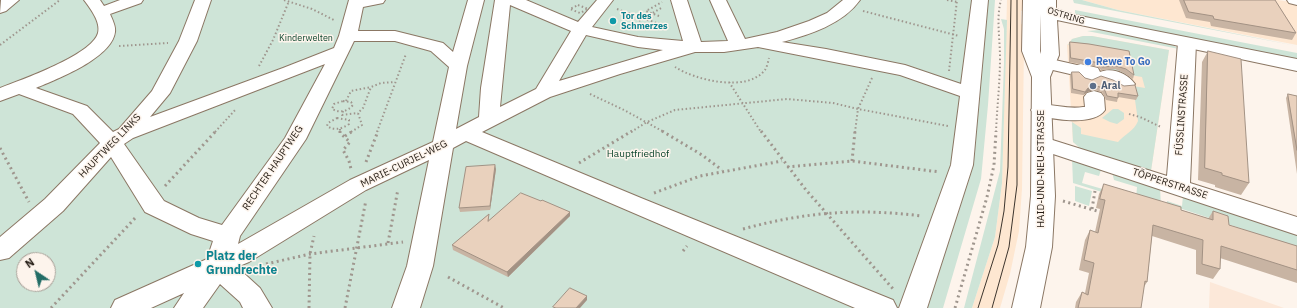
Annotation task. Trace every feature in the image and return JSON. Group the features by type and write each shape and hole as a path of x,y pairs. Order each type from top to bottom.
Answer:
{"main road":[{"path":"0,8 11,0"},
{"path":"9,91 58,72 78,61 98,47 105,40 107,30 96,6 135,0"},
{"name":"HAUPTWEG LINKS","path":"0,251 54,205 160,93 188,41 203,0"},
{"path":"357,2 377,0"},
{"path":"406,308 420,266 458,66 476,0"},
{"path":"489,120 491,88 503,0"},
{"path":"513,0 581,29 622,40 671,50"},
{"path":"718,0 739,45"},
{"path":"913,308 962,165 980,0"},
{"name":"OSTRING","path":"1031,1 1297,50"},
{"name":"HAID-UND-NEU-STRASSE","path":"1031,1 1031,51 1044,70"},
{"name":"RECHTER HAUPTWEG","path":"188,308 218,266 228,234 295,139 346,38 357,2"},
{"path":"543,93 581,29 603,2"},
{"path":"673,2 694,47"},
{"path":"759,43 792,34 820,23 836,15 849,4"},
{"name":"OSTRING","path":"1048,5 1072,19 1297,65"},
{"name":"HAID-UND-NEU-STRASSE","path":"1026,308 1039,247 1043,196 1041,110 1044,70 1050,55 1048,5"},
{"path":"1049,44 1058,36 1078,29 1095,27 1115,28"},
{"path":"119,138 290,72 346,38 395,36 437,47 458,66"},
{"name":"FÜSSLINSTRASSE","path":"1178,187 1187,42"},
{"path":"759,43 906,71 969,93"},
{"name":"MARIE-CURJEL-WEG","path":"125,308 240,255 361,178 443,145 543,93 671,50 759,43"},
{"path":"1044,70 1088,72 1119,78 1127,101"},
{"path":"9,91 80,110 119,138 154,206 200,228 218,234 228,234"},
{"path":"1041,110 1072,116 1080,115 1095,110 1094,97"},
{"path":"466,133 718,239 889,300"},
{"name":"TÖPPERSTRASSE","path":"1042,144 1297,226"},
{"path":"218,266 250,295 258,308"}],"path":[{"path":"0,45 60,0"},
{"path":"284,0 312,9 346,38"},
{"path":"955,308 987,197 994,165 1000,59 1000,29 998,12 1001,0"},
{"path":"248,88 273,40 289,2"},
{"path":"603,2 669,28 673,40 671,62 676,69 686,75 707,81 730,82 753,77 759,74 768,67 770,59 766,51 759,43"},
{"path":"660,16 646,11 662,2"},
{"path":"639,21 673,2"},
{"path":"849,4 975,40"},
{"path":"361,178 410,40"},
{"path":"98,47 188,41"},
{"path":"852,161 858,109 878,65"},
{"path":"346,101 351,91 381,83 395,82"},
{"path":"730,82 741,102 787,167 824,213 889,300"},
{"path":"568,85 627,111 647,122 694,150 722,170"},
{"path":"342,115 358,113 363,108 370,87"},
{"path":"561,173 647,122 675,110 741,102 787,99 833,103 966,130"},
{"path":"342,115 331,121 327,126 330,129 340,129 347,126 349,122 347,119 342,115 336,112 332,108 336,103 346,101 351,102 353,105 342,115"},
{"path":"1127,101 1140,117 1159,127"},
{"path":"345,136 362,125 358,113"},
{"path":"340,129 340,134 345,136 350,142 343,150 349,161 351,170 361,178 367,193 345,308"},
{"path":"0,148 38,219"},
{"path":"632,204 670,186 722,170 783,161"},
{"path":"787,167 852,161 958,175"},
{"path":"388,243 398,189"},
{"path":"1092,209 1095,191"},
{"path":"1075,204 1097,211 1098,209"},
{"path":"718,239 722,234 767,222 824,213 875,210 943,220"},
{"path":"309,308 310,254 314,236"},
{"path":"264,264 310,254 356,247 425,240"},
{"path":"448,277 504,308"}],"shaded area":[{"path":"1007,0 1025,0 1027,10 1021,11 1021,24 1027,25 1024,46 1022,189 1019,231 1010,274 1000,308 972,308 995,237 1002,183"},
{"path":"1082,0 1278,0 1297,3 1297,45 1118,10"},
{"path":"1083,36 1092,36 1169,50 1151,171 1080,148 1073,142 1067,45 1072,39"},
{"path":"1210,282 1284,308 1209,308"}],"green space":[{"name":"Hauptfriedhof","path":"0,0 995,0 988,105 981,179 943,308 0,308"},
{"path":"1073,0 1082,0 1118,10 1297,46 1074,3"},
{"path":"1075,10 1297,53 1297,62 1075,17"},
{"path":"1001,19 1007,20 1002,183 995,237 972,308 964,308 1000,171 1004,63 1004,29"},
{"path":"1100,30 1154,39 1173,45 1179,49 1087,31"},
{"path":"1083,36 1092,36 1169,50 1151,171 1086,151 1073,142 1072,122 1081,128 1081,134 1118,142 1132,130 1138,121 1133,86 1145,88 1142,77 1107,71 1104,51 1068,45 1072,39"},
{"path":"1113,109 1118,109 1124,113 1124,119 1117,124 1102,118"},
{"path":"1072,158 1101,170 1099,176 1085,172 1082,183 1106,190 1105,193 1073,183"},
{"path":"1112,172 1160,187 1161,207 1136,199 1137,187 1114,180"},
{"path":"1075,186 1092,191 1089,206 1075,201"},
{"path":"1183,196 1297,233 1297,247 1167,204 1167,201 1182,206"}],"building":[{"path":"1184,0 1275,0 1296,33 1214,19 1213,16 1189,12"},
{"path":"1070,42 1129,51 1134,75 1126,69 1116,66 1102,67 1100,63 1071,58"},
{"path":"1208,51 1241,59 1249,183 1205,168"},
{"path":"1072,72 1079,72 1085,78 1092,80 1101,76 1124,86 1135,85 1138,96 1118,93 1118,98 1107,96 1104,88 1096,86 1088,88 1085,92 1073,89"},
{"path":"1288,94 1297,96 1297,150"},
{"path":"495,165 490,206 459,208 466,167"},
{"path":"1104,184 1181,207 1181,210 1213,220 1213,211 1228,216 1229,225 1297,246 1297,270 1221,246 1220,269 1202,264 1203,240 1153,225 1147,282 1145,281 1141,308 1078,308 1082,292 1088,295 1094,263 1084,260 1090,230 1098,233 1105,200 1100,199"},
{"path":"521,193 570,212 507,272 452,245 489,214 488,221"},
{"path":"570,288 587,296 576,308 553,307"}],"tram line":[{"path":"978,308 998,245 1004,211 1008,167 1011,0"},
{"path":"992,308 1009,247 1017,185 1017,0"}],"place":[{"name":"Tor des Schmerzes","path":"613,21"},
{"name":"Rewe To Go","path":"1088,62"},
{"name":"Aral","path":"1093,86"},
{"name":"Platz der Grundrechte","path":"198,264"}],"park label":[{"name":"Kinderwelten","path":"306,38"}]}
